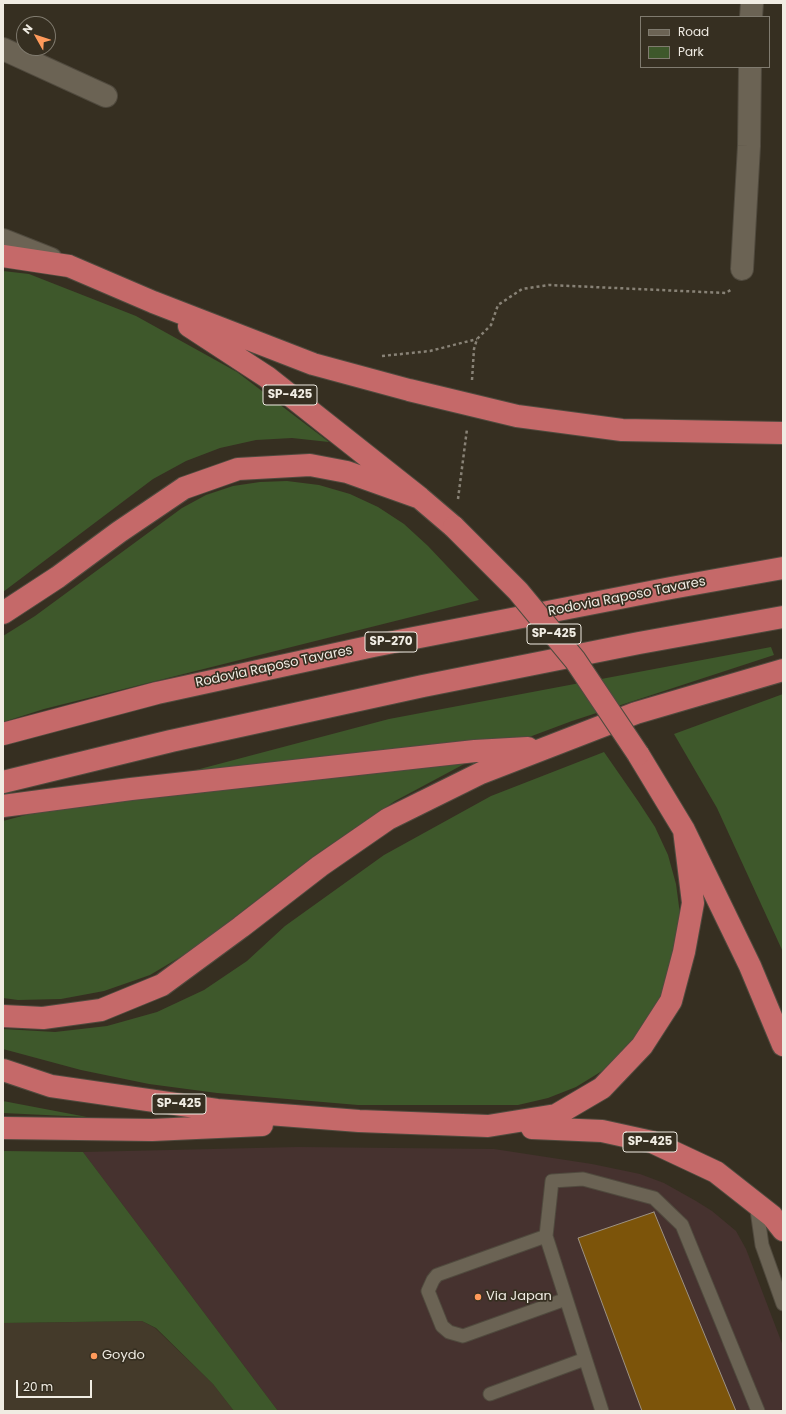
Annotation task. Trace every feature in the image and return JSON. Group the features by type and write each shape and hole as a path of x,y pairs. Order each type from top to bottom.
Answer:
{"highway":[{"name":"SP-425","path":"3,256 69,266 153,302 267,377 420,498 454,527 518,591 575,660 638,754 684,830 750,966 783,1045"},
{"path":"153,302 313,364 517,416 622,430 783,433"},
{"path":"3,614 184,488 238,469 310,465 347,472 420,498"},
{"name":"Rodovia Raposo Tavares","path":"3,734 157,693 373,646 671,588 783,568"},
{"path":"3,782 171,741 416,688 639,643 783,617"},
{"path":"3,1016 43,1018 101,1010 162,985 320,866 388,819 481,773 636,713 783,670"},
{"path":"3,806 131,789 475,750 550,746"},
{"path":"488,1126 556,1115 602,1088 642,1046 671,1001 684,952 692,903 684,830"},
{"name":"SP-425","path":"3,1070 50,1086 209,1109 359,1121 602,1131 652,1142 716,1172 772,1216 783,1230"},
{"path":"3,1128 152,1130 359,1121"}],"street":[{"path":"751,16 752,3"},
{"path":"3,49 106,96"},
{"path":"742,268 750,68"},
{"path":"3,240 69,266"}],"lane":[{"path":"602,1411 546,1236 552,1181 583,1179 654,1198 682,1225 758,1411"},
{"path":"756,1203 762,1245 783,1304"},
{"path":"546,1236 437,1275 428,1291 442,1326 449,1332 463,1336 566,1299"},
{"path":"490,1394 585,1359"}],"path":[{"path":"454,527 470,405 474,349 477,339 491,325 498,305 522,289 549,284 726,293 739,283 742,268"},
{"path":"375,357 430,351 477,339"}],"shaded area":[{"name":"Via Japan","path":"298,1147 494,1149 592,1164 640,1174 664,1183 712,1211 736,1231 746,1249 783,1346 783,1411 278,1411 83,1152"},
{"name":"Goydo","path":"142,1321 155,1328 213,1384 234,1411 3,1411 3,1323"}],"green space":[{"path":"3,271 29,274 136,316 237,372 329,442 292,438 256,440 220,448 186,461 153,479 3,592"},
{"path":"287,481 319,485 350,494 378,507 404,524 428,546 479,600 44,709 3,722 3,636 35,616 182,508 206,495 233,486 260,482"},
{"path":"771,647 774,655 572,721 481,755 395,801 314,856 192,950 150,975 104,991 61,999 18,1000 3,998 3,821 389,719"},
{"path":"783,694 783,952 717,808 674,734"},
{"path":"604,752 655,827 668,855 676,884 680,914 678,944 661,1002 626,1052 602,1071 576,1087 548,1098 518,1105 358,1105 217,1093 149,1084 81,1070 3,1049 3,1029 55,1032 107,1026 157,1012 204,990 247,961 285,926 384,855 491,796"},
{"path":"3,1101 87,1117 3,1113"},
{"path":"3,1151 83,1152 278,1411 234,1411 213,1384 156,1328 142,1321 3,1323"}],"building":[{"path":"654,1212 736,1411 642,1411 578,1238"}],"place":[{"name":"Via Japan","path":"478,1297"},
{"name":"Goydo","path":"94,1356"}]}
